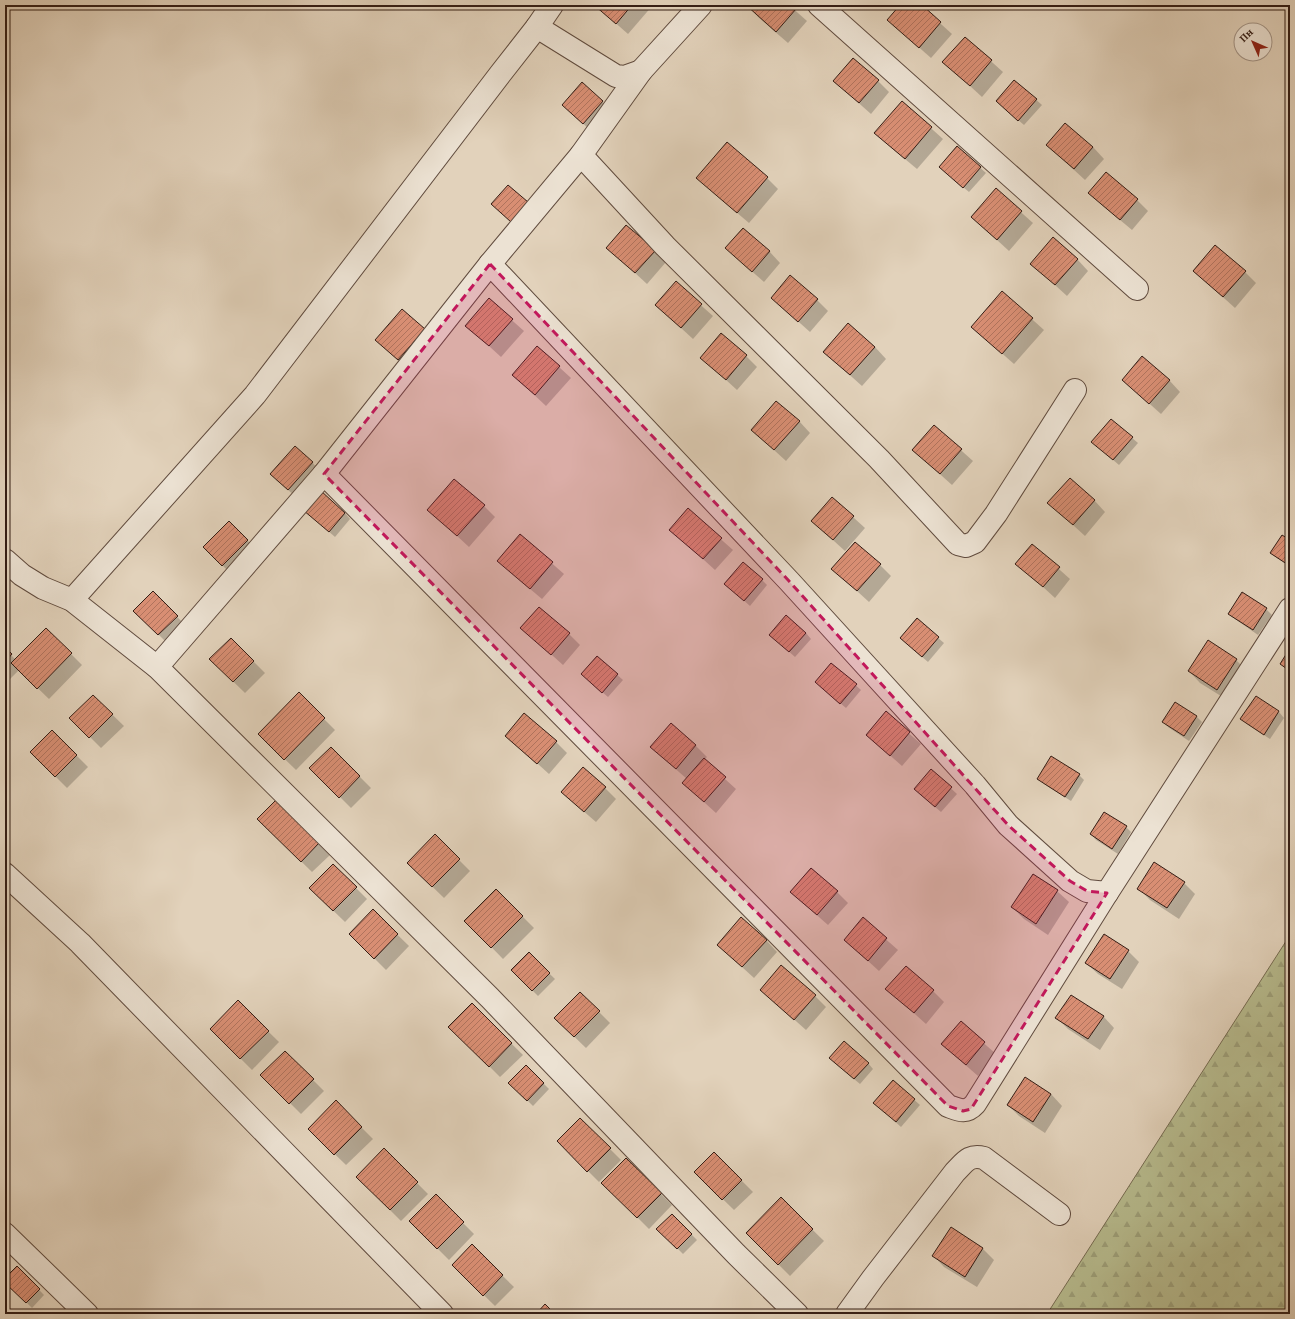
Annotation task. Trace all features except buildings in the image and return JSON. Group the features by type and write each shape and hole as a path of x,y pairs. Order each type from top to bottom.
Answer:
{"street":[{"path":"72,600 255,395 537,27 552,5"},
{"path":"157,668 324,474 490,264 581,155 641,71 701,5"},
{"path":"819,5 1137,289"},
{"path":"537,27 616,76 624,77 641,71"},
{"path":"581,155 665,246 879,459 958,544 966,546 975,542 996,514 1075,390"},
{"path":"490,264 789,581 975,785 1008,825 1070,881 1087,891 1107,893"},
{"path":"324,474 948,1106 963,1111 970,1109 975,1104 1107,893 1290,609"},
{"path":"5,560 27,578 43,588 72,600 157,668 490,998 736,1254 797,1314"},
{"path":"5,874 80,943 442,1314"},
{"path":"847,1314 955,1172 968,1159 976,1156 984,1158 1059,1214"},
{"path":"5,1234 87,1314"}],"highlighted area":[{"path":"490,264 789,581 1008,825 1070,881 1087,891 1107,893 971,1109 963,1111 948,1106 324,474"}],"green space":[{"path":"1290,935 1290,1314 1047,1314"}]}
